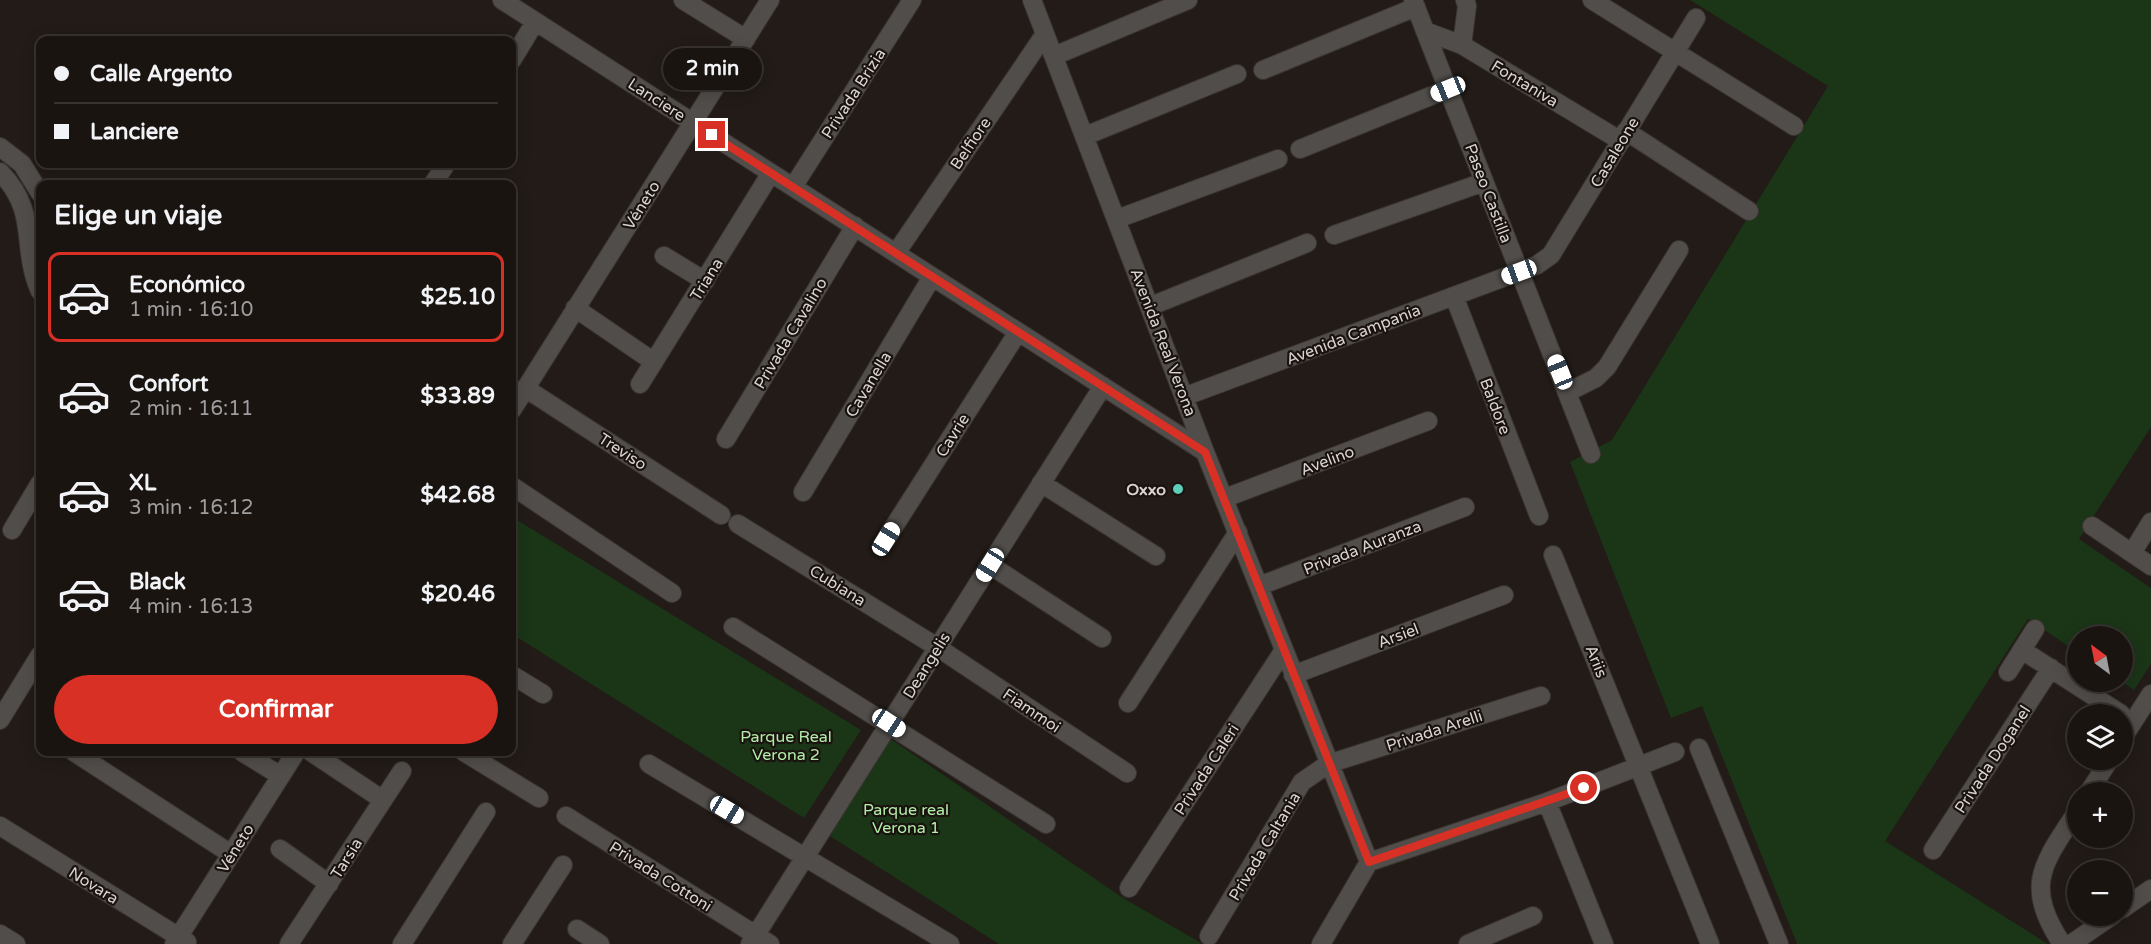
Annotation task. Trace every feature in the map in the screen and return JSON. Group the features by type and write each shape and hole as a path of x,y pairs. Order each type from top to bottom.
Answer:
{"street":[{"name":"Lanciere","path":"502,0 1205,452"},
{"path":"683,0 746,39"},
{"name":"Véneto","path":"516,403 770,0"},
{"name":"Privada Brizia","path":"793,187 912,0"},
{"name":"Avenida Real Verona","path":"1032,0 1186,396 1205,452 1369,862"},
{"path":"1054,56 1188,0"},
{"path":"1462,45 1467,6 1465,0"},
{"path":"1592,0 1794,126"},
{"path":"1263,70 1414,4"},
{"name":"Paseo Castilla","path":"1414,4 1591,454"},
{"name":"Casaleone","path":"1519,272 1537,265 1551,255 1696,18"},
{"path":"516,54 536,22"},
{"name":"Fontaniva","path":"1425,31 1462,45 1624,136 1749,211"},
{"name":"Belfiore","path":"896,253 1045,34"},
{"path":"1085,136 1237,74"},
{"path":"1300,149 1448,89"},
{"path":"0,147 22,164 36,187"},
{"path":"1117,219 1278,159"},
{"path":"0,172 24,204 36,282"},
{"name":"Triana","path":"640,384 771,173"},
{"path":"1334,234 1484,182"},
{"name":"Privada Cavalino","path":"726,439 855,226"},
{"path":"1151,306 1307,243"},
{"path":"1568,392 1596,378 1607,367 1679,250"},
{"path":"664,256 705,281"},
{"name":"Avenida Campania","path":"1186,396 1519,272"},
{"name":"Cavanella","path":"803,492 932,276"},
{"name":"Baldore","path":"1454,296 1539,516"},
{"path":"576,308 654,362"},
{"name":"Cavrie","path":"886,539 1018,332"},
{"name":"Deangelis","path":"758,941 804,857 1102,386"},
{"name":"Treviso","path":"525,388 721,515"},
{"name":"Avelino","path":"1225,498 1428,421"},
{"path":"1041,483 1156,556"},
{"path":"516,489 672,592"},
{"path":"12,530 36,490"},
{"name":"Privada Auranza","path":"1259,586 1465,507"},
{"path":"2132,553 2151,522"},
{"name":"Cubiana","path":"738,524 938,647"},
{"path":"2092,526 2151,566"},
{"path":"1128,703 1238,531"},
{"name":"Ariis","path":"1553,555 1710,944"},
{"path":"990,565 1102,638"},
{"name":"Arsiel","path":"1293,675 1504,595"},
{"path":"733,627 889,723 1046,824"},
{"path":"2008,672 2035,629"},
{"name":"Fiammoi","path":"938,647 1127,773"},
{"name":"Privada Caleri","path":"1129,888 1284,650"},
{"path":"2022,650 2106,704"},
{"path":"0,720 36,662"},
{"name":"Privada Doganel","path":"1933,850 2051,668"},
{"path":"516,677 543,694"},
{"path":"2133,711 2151,694"},
{"name":"Privada Arelli","path":"1328,764 1541,696"},
{"path":"1699,748 1779,944"},
{"path":"1321,944 1369,862 1547,802 1675,752"},
{"path":"81,756 231,854"},
{"path":"248,756 280,776"},
{"name":"Véneto","path":"181,942 231,854 293,756"},
{"path":"317,756 383,800"},
{"path":"470,756 538,798"},
{"path":"649,764 950,944"},
{"name":"Privada Caltania","path":"1209,936 1302,782 1328,764"},
{"name":"Tarsia","path":"289,944 402,771"},
{"path":"1547,802 1604,944"},
{"path":"402,944 486,812"},
{"name":"Privada Cottoni","path":"566,816 758,941"},
{"name":"Novara","path":"0,825 181,942"},
{"path":"2062,944 2048,922 2041,904 2040,880 2047,858 2067,827"},
{"path":"280,849 329,884"},
{"path":"513,944 564,865"},
{"path":"2133,901 2151,889"},
{"path":"1468,944 1533,916"},
{"path":"2071,944 2097,926"},
{"path":"577,930 600,944"},
{"path":"0,934 16,944"}],"green space":[{"path":"1690,0 2151,0 2151,427 2079,539 2151,588 2151,664 2134,690 2133,626 2067,626 2067,645 2028,619 1885,841 2048,944 1797,944 1702,706 1671,718 1570,462 1612,440 1828,86"},
{"name":"Parque Real Verona 2","path":"516,519 861,730 804,818 516,637"},
{"name":"Parque real Verona 1","path":"888,737 1123,898 1203,944 999,944 830,836"}],"place":[{"name":"Oxxo","path":"1178,489"}],"route":[{"path":"712,135 1205,452 1369,862 1584,788"}]}
